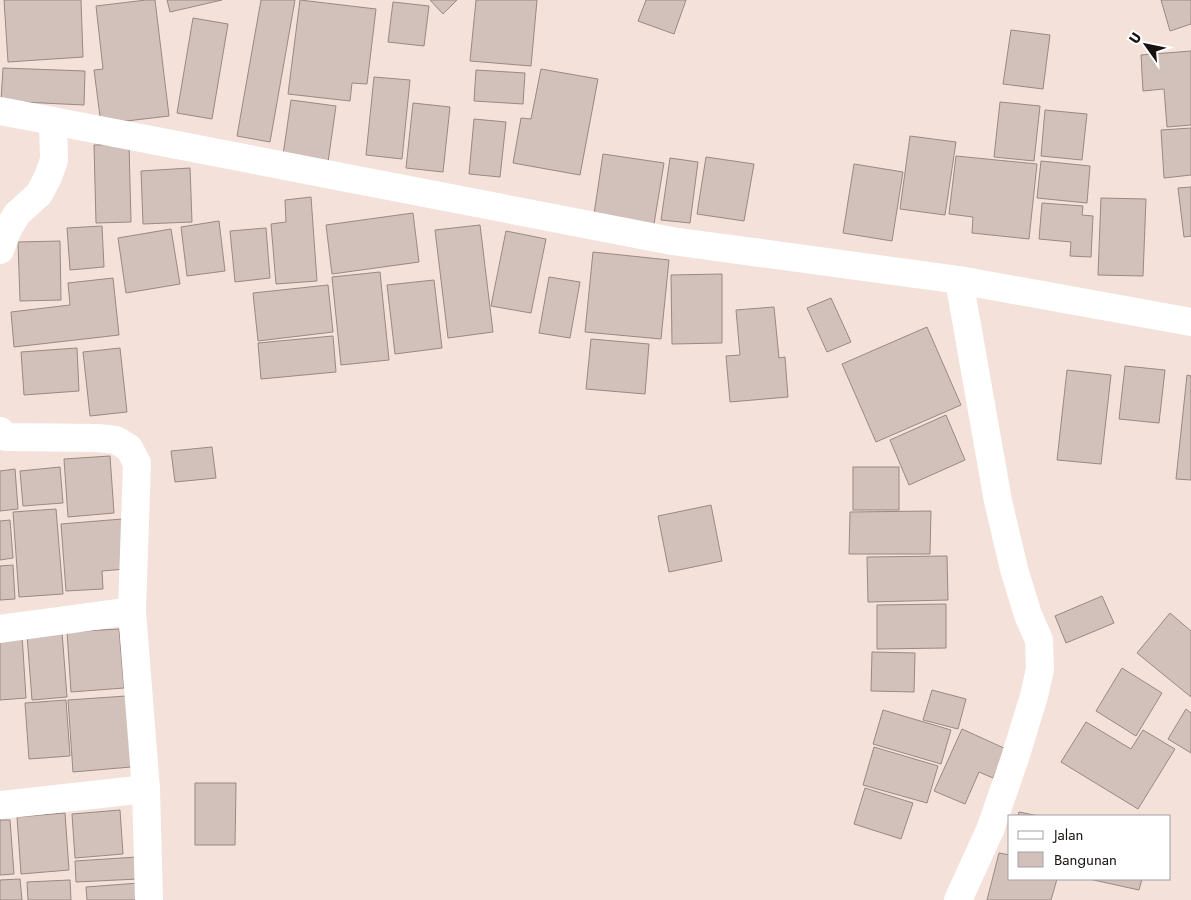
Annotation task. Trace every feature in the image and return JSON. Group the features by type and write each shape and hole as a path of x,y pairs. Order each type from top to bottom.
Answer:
{"street":[{"path":"0,112 672,241 959,280 1191,322"},
{"path":"0,250 17,214 39,194 48,177 54,160 53,121"},
{"path":"959,280 998,501 1014,569 1028,615 1039,640 1040,669 1034,696 1014,761 990,830 960,899"},
{"path":"0,431 6,437 98,438 116,440 129,448 137,463 132,611 146,788 150,900"},
{"path":"0,629 132,611"},
{"path":"0,804 146,788"}],"building":[{"path":"4,0 81,0 83,57 8,62"},
{"path":"155,0 169,116 101,124 94,70 103,69 96,6"},
{"path":"167,0 222,0 170,12"},
{"path":"261,0 295,0 270,142 237,136"},
{"path":"300,0 376,9 367,84 352,83 350,101 288,94"},
{"path":"430,0 457,0 443,14"},
{"path":"476,0 537,0 531,66 470,61"},
{"path":"646,0 686,0 674,34 638,21"},
{"path":"1161,0 1191,0 1191,24 1170,31"},
{"path":"393,2 429,6 424,46 388,42"},
{"path":"193,18 228,24 212,119 177,113"},
{"path":"1011,30 1050,35 1043,89 1003,84"},
{"path":"1191,51 1191,125 1167,127 1164,89 1143,91 1141,55"},
{"path":"3,68 85,71 84,105 1,101"},
{"path":"541,69 598,79 580,175 513,163 521,118 531,119"},
{"path":"476,70 525,73 523,104 474,101"},
{"path":"374,77 410,80 402,159 366,155"},
{"path":"291,100 336,106 328,162 283,155"},
{"path":"1000,102 1040,106 1034,161 994,157"},
{"path":"413,103 450,107 443,172 406,168"},
{"path":"1045,110 1087,114 1082,160 1041,156"},
{"path":"474,119 506,122 500,177 469,174"},
{"path":"1191,128 1191,175 1164,178 1161,130"},
{"path":"910,136 956,142 945,215 900,209"},
{"path":"129,144 131,222 96,223 94,145"},
{"path":"603,154 664,163 654,224 594,214"},
{"path":"956,156 1037,164 1029,239 972,233 973,217 949,214"},
{"path":"706,157 754,164 744,221 697,214"},
{"path":"670,158 698,162 690,223 661,220"},
{"path":"1041,161 1090,166 1087,203 1037,198"},
{"path":"854,164 903,172 892,241 843,233"},
{"path":"190,168 192,222 143,224 141,171"},
{"path":"1191,187 1191,236 1184,237 1178,188"},
{"path":"311,197 317,281 276,284 271,224 286,222 285,200"},
{"path":"1101,198 1146,199 1143,276 1098,275"},
{"path":"1042,203 1083,206 1082,215 1093,216 1091,257 1070,256 1071,242 1039,239"},
{"path":"413,213 419,262 332,274 326,225"},
{"path":"219,221 225,271 187,276 181,227"},
{"path":"480,225 493,332 448,338 435,230"},
{"path":"102,226 104,267 70,270 67,228"},
{"path":"266,228 270,278 235,282 230,231"},
{"path":"171,229 180,284 126,293 118,238"},
{"path":"506,231 546,239 531,313 491,306"},
{"path":"60,241 61,300 20,301 18,242"},
{"path":"593,252 669,260 661,339 585,332"},
{"path":"380,272 389,360 341,365 332,277"},
{"path":"722,274 722,343 672,344 671,275"},
{"path":"549,277 580,282 570,338 539,333"},
{"path":"113,278 119,335 14,347 11,312 70,305 68,283"},
{"path":"434,280 442,348 395,354 387,285"},
{"path":"328,285 333,332 258,341 253,293"},
{"path":"831,298 851,342 827,352 807,308"},
{"path":"774,307 779,358 785,357 788,397 730,402 726,356 740,355 736,310"},
{"path":"927,327 961,405 876,442 842,364"},
{"path":"333,336 336,372 261,379 258,343"},
{"path":"591,339 649,344 645,394 586,389"},
{"path":"77,348 79,391 24,395 21,352"},
{"path":"120,348 127,412 90,416 83,352"},
{"path":"1125,366 1165,370 1159,423 1119,419"},
{"path":"1067,370 1111,375 1101,464 1057,460"},
{"path":"1187,375 1191,376 1191,480 1176,479"},
{"path":"946,415 965,460 909,485 890,440"},
{"path":"212,447 216,478 175,482 171,451"},
{"path":"110,456 114,513 68,517 64,459"},
{"path":"60,467 63,503 23,506 20,471"},
{"path":"853,467 899,467 899,510 853,510"},
{"path":"15,469 18,509 0,511 0,471"},
{"path":"711,505 722,561 669,572 658,516"},
{"path":"56,509 63,594 19,597 13,512"},
{"path":"931,511 930,554 849,554 850,512"},
{"path":"122,519 125,569 102,571 103,589 66,591 61,524"},
{"path":"10,520 13,558 0,560 0,521"},
{"path":"947,556 948,600 868,602 867,557"},
{"path":"13,565 15,599 0,600 0,566"},
{"path":"1102,596 1114,623 1066,643 1055,616"},
{"path":"946,604 946,648 877,649 877,605"},
{"path":"1170,613 1191,631 1191,697 1137,653"},
{"path":"119,629 124,688 71,692 67,632"},
{"path":"62,632 67,697 32,700 27,635"},
{"path":"22,635 26,698 0,700 0,637"},
{"path":"872,652 915,653 914,692 871,691"},
{"path":"1122,668 1162,693 1136,736 1096,711"},
{"path":"932,690 966,699 958,729 923,720"},
{"path":"126,696 131,767 73,772 68,700"},
{"path":"66,700 70,756 29,759 25,703"},
{"path":"1186,709 1191,713 1191,753 1168,739"},
{"path":"883,710 951,730 941,764 873,744"},
{"path":"1086,722 1131,749 1143,730 1175,749 1138,809 1061,762"},
{"path":"962,729 1006,749 993,778 979,772 965,804 934,791"},
{"path":"874,747 938,766 927,803 863,785"},
{"path":"195,783 236,783 235,845 195,845"},
{"path":"865,788 913,803 901,839 854,824"},
{"path":"120,810 123,854 75,858 72,814"},
{"path":"1019,812 1034,815 1018,815"},
{"path":"65,813 69,870 21,874 17,817"},
{"path":"0,820 10,820 14,874 0,875"},
{"path":"999,853 1008,855 1008,880 1057,880 1051,900 987,900"},
{"path":"137,857 138,879 76,882 75,861"},
{"path":"20,879 22,900 0,900 0,880"},
{"path":"70,880 71,900 28,900 27,882"},
{"path":"1094,880 1142,880 1139,890"},
{"path":"139,883 140,900 87,900 86,887"}]}
